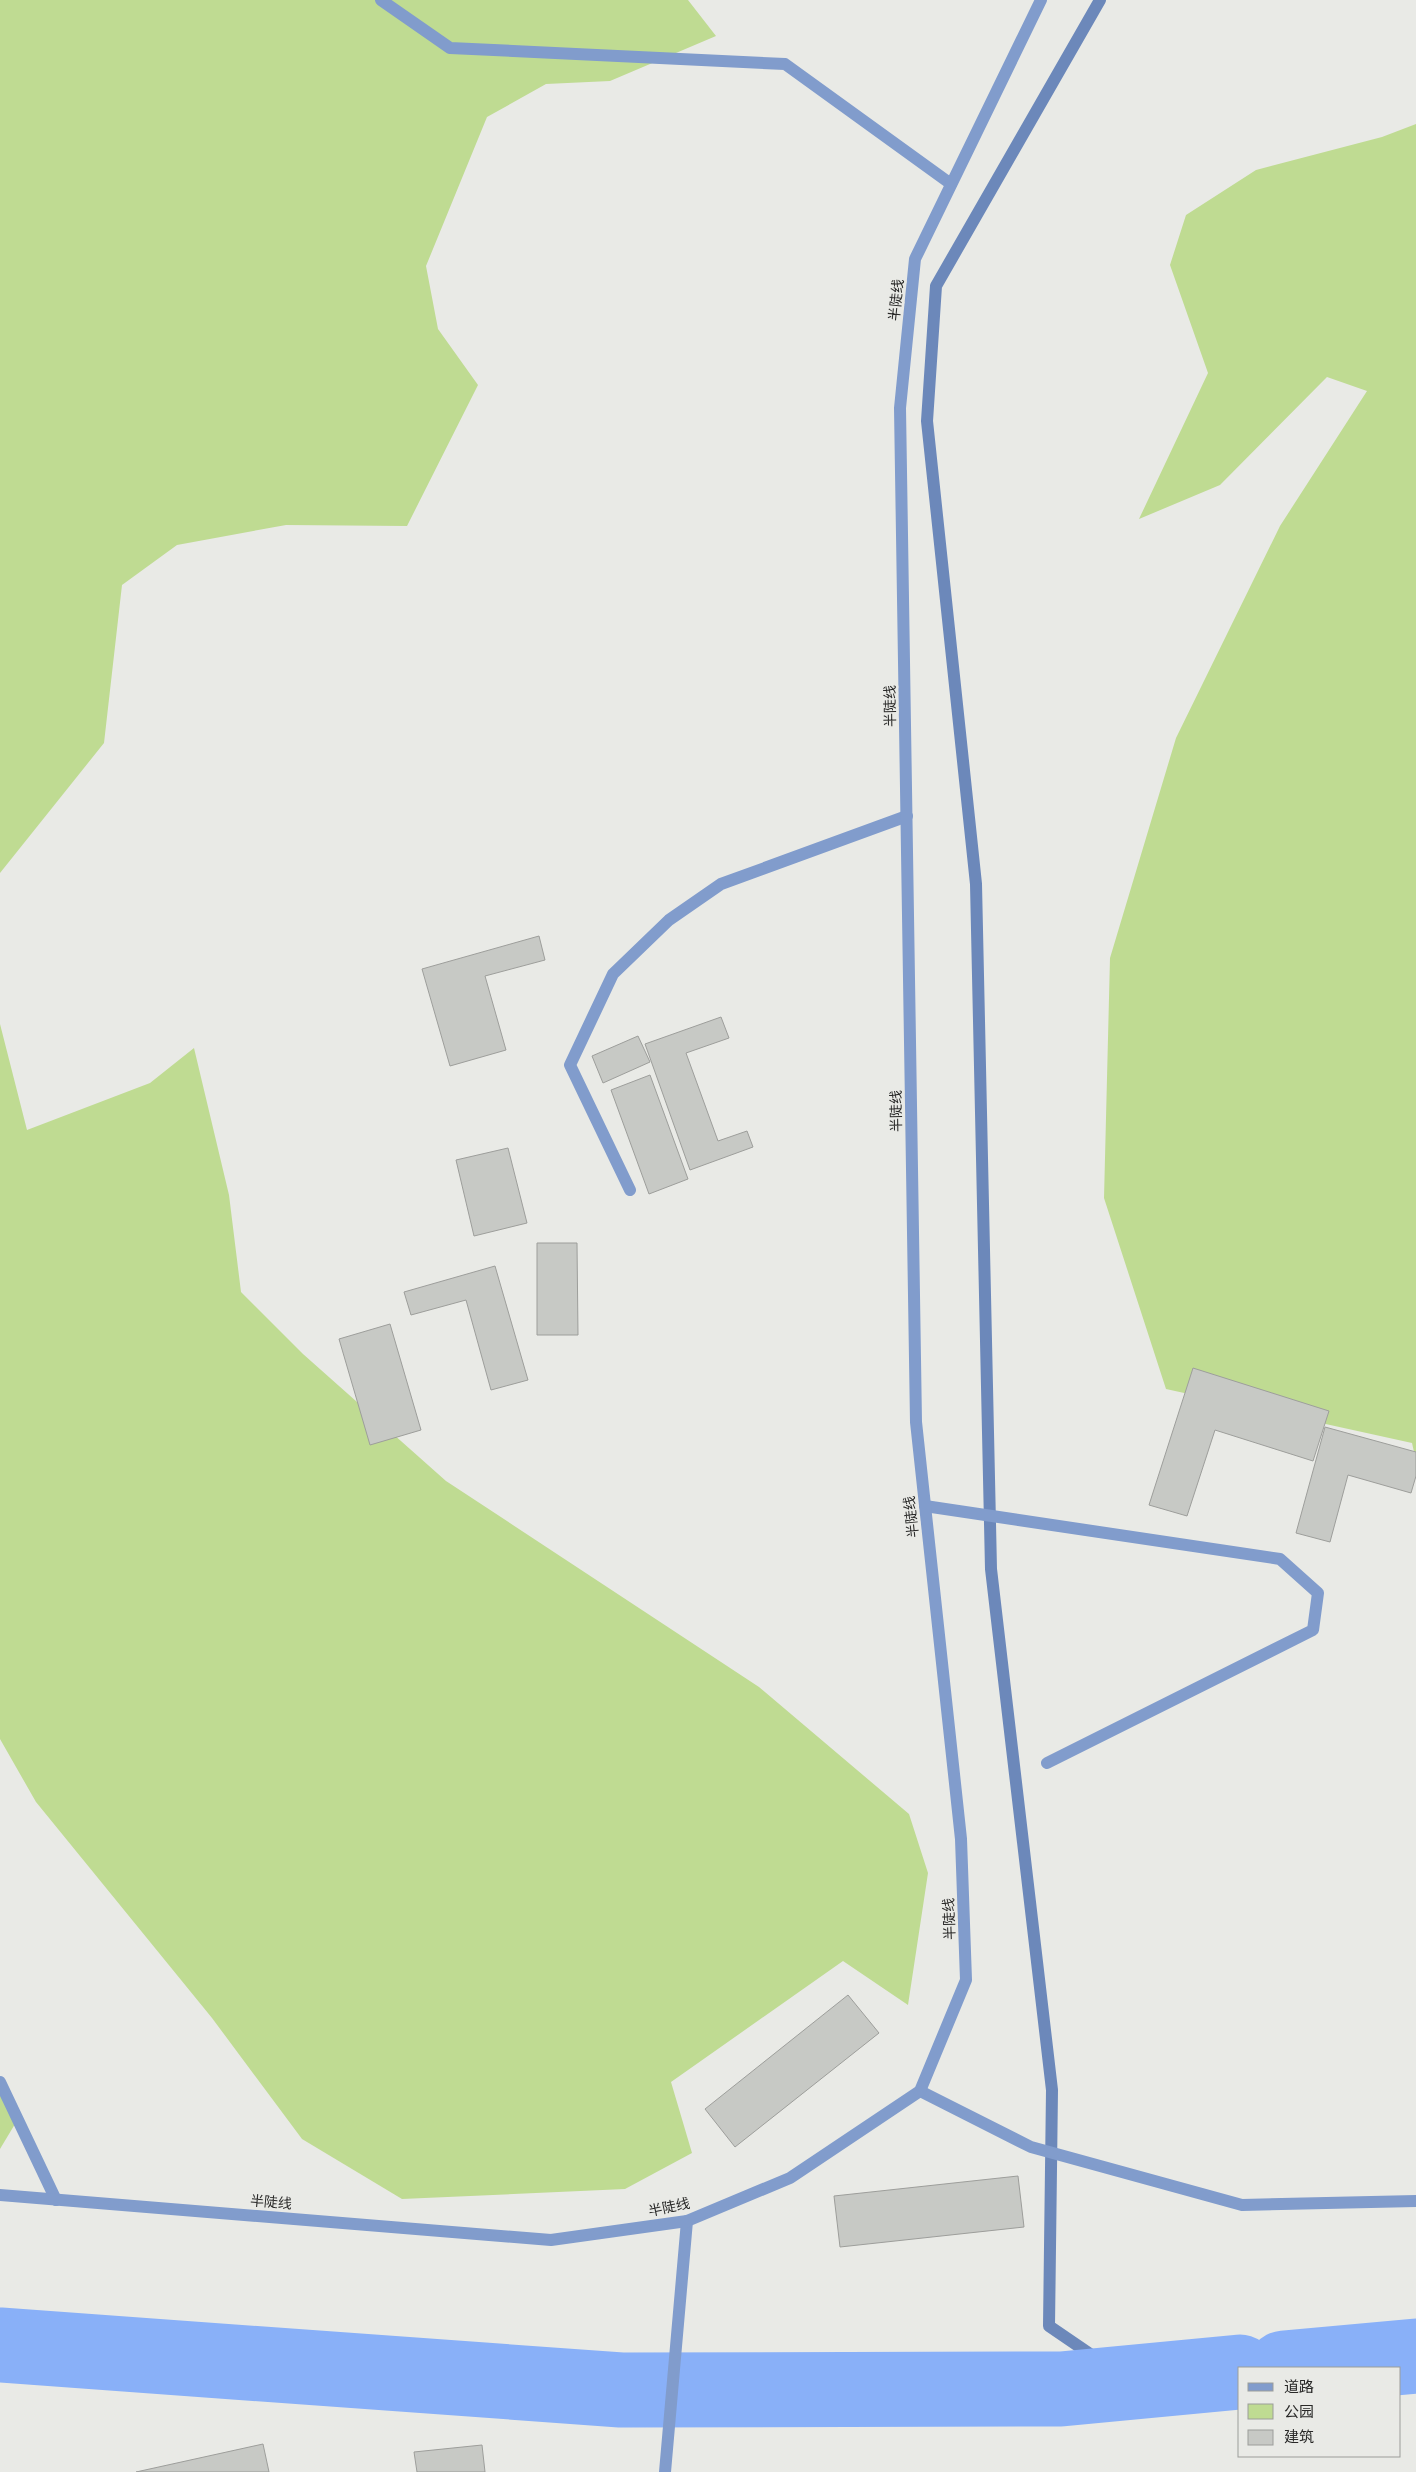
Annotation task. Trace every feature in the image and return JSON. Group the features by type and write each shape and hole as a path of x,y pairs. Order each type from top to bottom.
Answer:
{"street":[{"path":"381,0 450,48 785,64 951,184"},
{"name":"半陡线","path":"0,2195 551,2240 687,2221 790,2178 920,2091 966,1980 961,1839 916,1422 900,408 915,259 1041,0"},
{"path":"630,1190 570,1065 613,974 669,920 721,884 907,816"},
{"path":"926,1506 1280,1559 1318,1593 1313,1630 1047,1763"},
{"path":"0,2082 56,2200"},
{"path":"920,2091 1032,2146 1242,2205 1416,2201"},
{"path":"665,2472 687,2221"}],"green space":[{"path":"0,0 688,0 716,36 610,81 546,84 487,117 426,266 438,329 478,385 407,526 286,525 177,545 122,585 104,743 0,873"},
{"path":"1416,124 1416,1461 1412,1443 1166,1389 1104,1198 1110,958 1176,738 1280,526 1367,391 1327,377 1220,485 1139,519 1208,373 1170,265 1186,215 1256,170 1382,137"},
{"path":"0,1024 27,1130 150,1083 194,1048 229,1195 241,1292 303,1354 446,1481 759,1687 909,1814 928,1873 908,2005 843,1961 671,2082 692,2153 625,2189 402,2199 302,2139 212,2018 36,1802 0,1739"},
{"path":"0,2092 18,2119 0,2149"}],"building":[{"path":"539,936 545,960 485,976 506,1050 450,1066 422,969"},
{"path":"721,1017 729,1038 686,1053 718,1141 747,1131 753,1147 690,1170 645,1044"},
{"path":"638,1036 650,1062 603,1083 592,1056"},
{"path":"650,1075 688,1179 649,1194 611,1090"},
{"path":"508,1148 527,1223 474,1236 456,1160"},
{"path":"537,1243 577,1243 578,1335 537,1335"},
{"path":"495,1266 528,1380 491,1390 466,1300 411,1315 404,1292"},
{"path":"390,1324 421,1430 370,1445 339,1339"},
{"path":"1193,1368 1329,1411 1313,1461 1215,1430 1187,1516 1149,1505"},
{"path":"1325,1427 1416,1452 1416,1476 1411,1493 1348,1475 1330,1542 1296,1533"},
{"path":"848,1995 879,2033 735,2147 705,2109"},
{"path":"1018,2176 1024,2227 840,2247 834,2196"},
{"path":"263,2444 269,2472 136,2472"},
{"path":"482,2445 485,2472 417,2472 414,2452"}],"waterway":[{"path":"1100,0 936,286 927,421 976,884 991,1569 1052,2090 1049,2326 1131,2382"},
{"path":"0,2345 621,2390 1061,2389 1238,2372"},
{"path":"1295,2367 1416,2356"}]}
